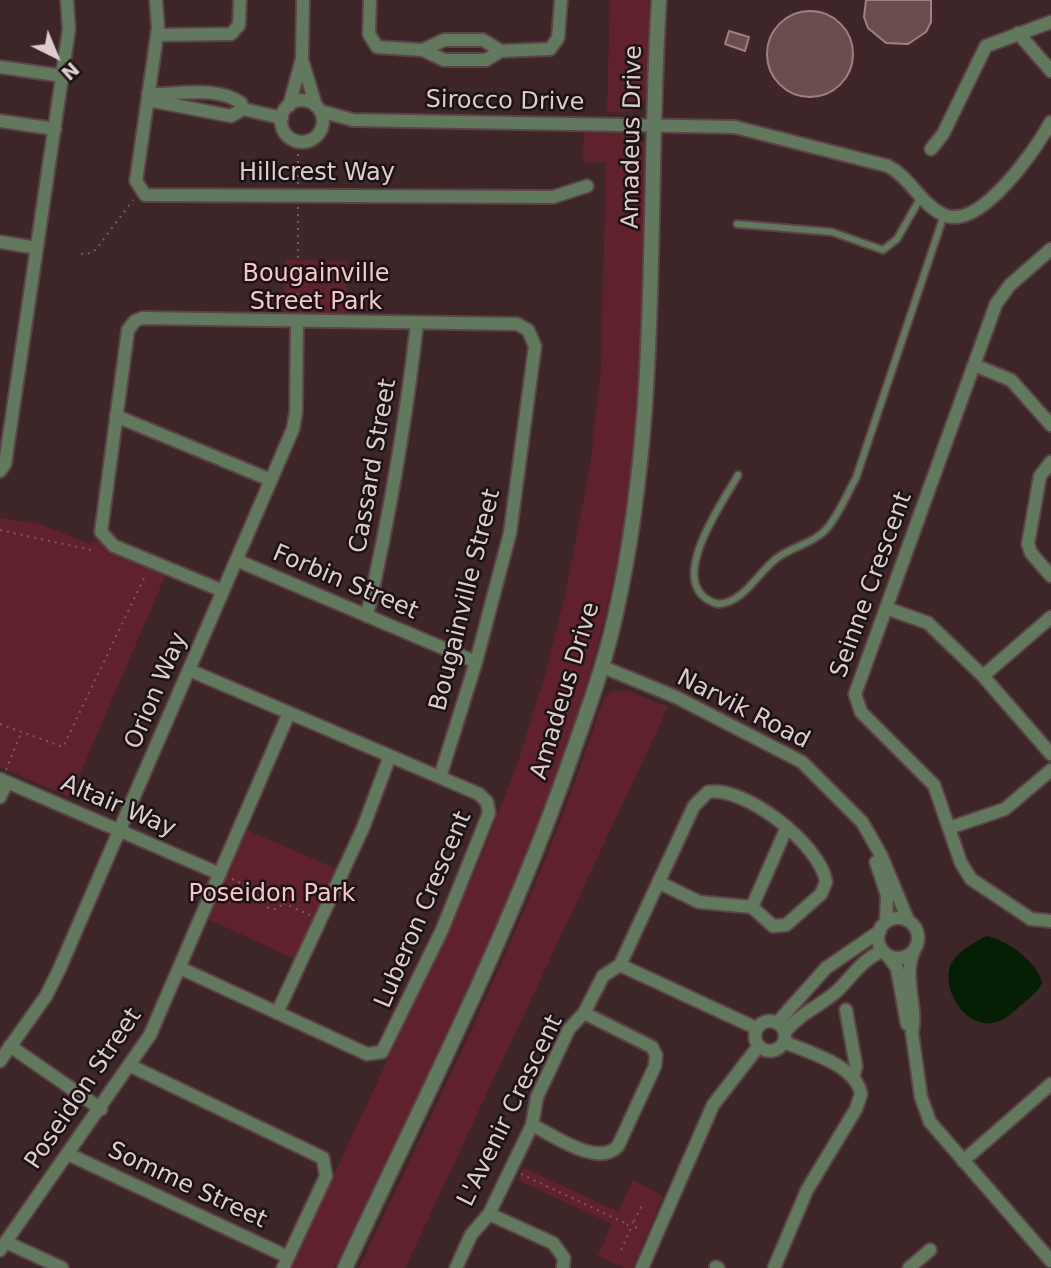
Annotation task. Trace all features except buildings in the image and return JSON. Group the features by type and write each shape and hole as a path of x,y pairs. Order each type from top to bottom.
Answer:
{"street":[{"path":"0,471 5,464 63,76 69,29 67,0"},
{"path":"139,190 136,178 157,35 156,0"},
{"path":"157,35 231,34 239,25 240,0"},
{"path":"302,59 318,108 320,131 310,140 297,141 285,134 282,118 289,106 302,59 303,0"},
{"path":"370,0 369,34 373,43 383,48 423,50 444,60 486,61 501,51"},
{"path":"423,50 444,40 483,40 501,51 544,51 552,48 558,38 561,0"},
{"name":"Amadeus Drive","path":"345,1268 512,911 548,822 603,667 616,615 641,459 652,300 659,0"},
{"path":"931,149 943,134 983,49 992,42 1051,22"},
{"path":"1018,33 1051,71"},
{"path":"0,67 63,76"},
{"path":"148,97 202,93 227,96 241,103 243,109"},
{"path":"148,97 231,116 243,109 282,118"},
{"path":"289,106 304,101 318,108"},
{"name":"Sirocco Drive","path":"318,108 353,120 656,125 753,130 888,166 900,173 944,215"},
{"name":"Sirocco Drive","path":"320,131 353,120"},
{"path":"0,121 55,129"},
{"path":"944,215 963,216 973,212 1009,181 1032,154 1051,122"},
{"path":"1032,154 1051,142"},
{"name":"Hillcrest Way","path":"139,190 149,196 553,197 587,186"},
{"path":"0,243 37,248"},
{"name":"Seinne Crescent","path":"1050,251 1002,294 855,689 856,704 864,716 930,780 961,863 975,883 1031,919 1051,921"},
{"name":"Bougainville Street","path":"116,416 128,330 135,321 142,318 517,324 528,330 534,340 510,533 476,662 440,777"},
{"name":"Orion Way","path":"0,1060 60,970 271,480 295,420 297,321"},
{"name":"Cassard Street","path":"367,616 391,513 406,420 417,323"},
{"path":"974,365 1011,380 1051,425"},
{"path":"223,591 104,538 100,521 116,416 271,480"},
{"path":"1051,462 1040,474 1028,544 1031,553 1051,576"},
{"name":"Forbin Street","path":"236,560 476,662"},
{"path":"886,608 928,624 983,677 1051,754"},
{"path":"983,677 1051,617"},
{"name":"Narvik Road","path":"603,667 676,697 802,762 847,804 862,822 908,920"},
{"name":"Luberon Crescent","path":"180,968 367,1054 378,1054 387,1046 442,930 489,813 482,796 189,670"},
{"name":"Poseidon Street","path":"3,1246 131,1066 150,1035 289,713"},
{"path":"277,1013 363,828 390,756"},
{"path":"949,828 1005,809 1051,770"},
{"path":"0,797 3,780"},
{"name":"Altair Way","path":"3,780 219,874"},
{"name":"L'Avenir Crescent","path":"456,1268 471,1235 489,1214 532,1125 537,1097 569,1029 584,1013 603,976 620,965 694,806 708,792 723,793 772,815 787,827"},
{"path":"660,883 699,902 752,907 773,926 784,926 825,887 825,875 817,857 787,827 752,907"},
{"name":"Narvik Road","path":"874,845 874,857 887,895 883,927"},
{"path":"774,1268 807,1189 859,1103 860,1090 853,1077 840,1068 782,1032 765,1021 756,1028 754,1038 758,1046 773,1052 782,1032 810,983 895,918 908,920 919,936 910,966 914,1023 912,1033 925,1114 963,1161 1049,1256"},
{"path":"883,927 878,942 897,968 907,1025 912,1033"},
{"path":"782,1032 801,1013 836,991 869,958 885,953 903,958 914,951"},
{"path":"838,959 852,973"},
{"path":"620,965 756,1028"},
{"path":"846,1010 856,1066 853,1077"},
{"path":"532,1125 595,1154 608,1154 618,1146 655,1066 656,1055 652,1047 584,1013"},
{"path":"10,1046 101,1109"},
{"path":"642,1268 713,1105 758,1046"},
{"path":"131,1066 323,1158 326,1176 285,1263"},
{"path":"963,1161 1051,1084"},
{"name":"Somme Street","path":"68,1154 285,1263"},
{"path":"489,1214 553,1243 565,1258 563,1268"},
{"path":"3,1246 62,1268"},
{"path":"909,1268 929,1250"}],"lane":[{"path":"737,224 832,232 883,250 897,239 922,195"},
{"path":"738,475 694,563 697,587 703,596 718,604 735,600 778,557 816,539 829,526 845,499 856,478 944,215"}],"path":[{"path":"81,254 92,253 97,248 139,190"},
{"path":"297,321 298,264"},
{"path":"0,530 91,551 104,538"},
{"path":"0,724 63,747 152,561"},
{"path":"3,780 22,732"},
{"path":"219,874 263,894"},
{"path":"269,888 277,888 283,894 283,903 276,909 268,908 262,902 263,894 269,888"},
{"path":"283,903 320,920"},
{"path":"511,1169 627,1224 630,1230"},
{"path":"621,1250 630,1230 636,1228 634,1222 643,1203"},
{"path":"627,1224 634,1222"}],"green space":[{"path":"610,0 649,0 647,96 636,110 607,112"},
{"path":"584,131 629,132 637,135 646,148 637,403 618,555 597,649 569,741 499,920 460,1008 335,1268 291,1268 477,867 516,768 544,679 566,591 590,466 601,370 606,162 583,162"},
{"name":"Bougainville Street Park","path":"285,260 347,261 346,317 284,316"},
{"path":"0,518 40,524 89,544 99,540 108,548 167,572 70,797 0,767"},
{"path":"627,690 668,707 405,1268 359,1268 521,917 551,846 603,700 611,692"},
{"name":"Poseidon Park","path":"244,829 339,870 297,960 206,918"},
{"path":"524,1168 618,1212 633,1180 663,1196 633,1268 624,1268 598,1256 612,1224 518,1180"}],"shaded area":[{"path":"986,936 1003,942 1020,953 1034,967 1042,983 1011,1014 993,1023 982,1023 964,1012 952,993 949,982 949,972 955,958"}]}
